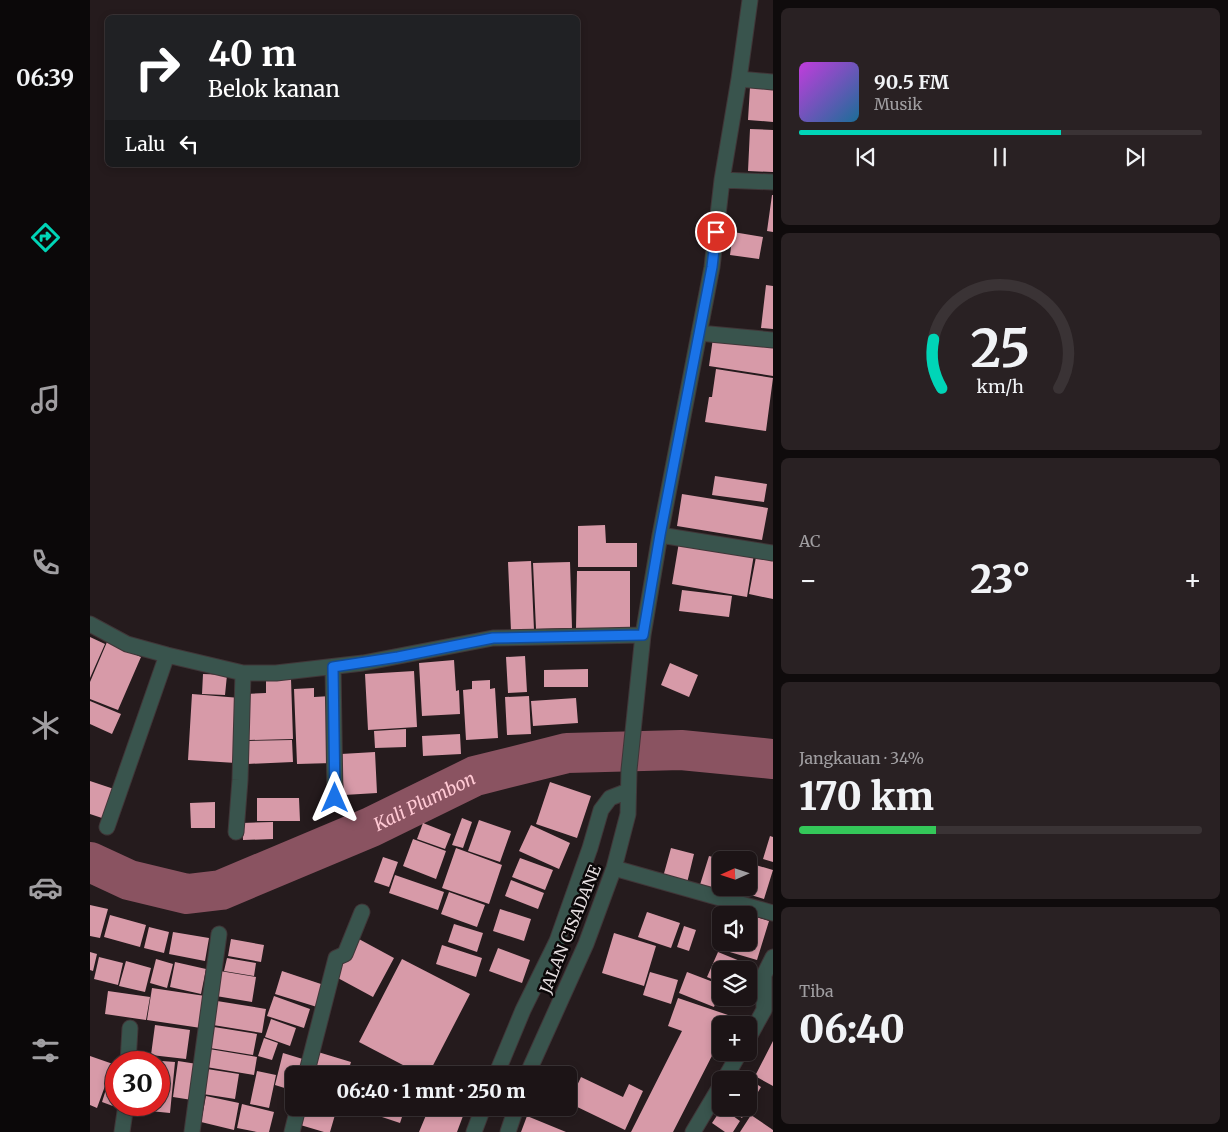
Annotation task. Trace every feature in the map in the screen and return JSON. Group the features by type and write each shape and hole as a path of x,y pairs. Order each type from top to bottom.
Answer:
{"street":[{"name":"JALAN CISADANE","path":"531,1066 586,944 614,868 628,814 629,770 643,635 660,535 712,267 722,180 750,0"},
{"path":"739,79 773,82"},
{"path":"722,180 773,182"},
{"path":"699,333 773,340"},
{"path":"660,535 773,553"},
{"path":"90,624 127,644 168,656 243,673 276,673 333,667 389,659 493,638 643,635"},
{"path":"107,827 168,656"},
{"path":"333,667 335,798"},
{"path":"236,832 240,780 243,673"},
{"path":"500,1066 523,1010 557,941 590,848 601,810 610,798 628,792"},
{"path":"614,868 773,913"},
{"path":"308,1066 336,958 344,954 362,912"},
{"path":"192,1132 219,934"},
{"path":"757,1025 769,1008 764,975 773,957"},
{"path":"129,1051 130,1028"},
{"path":"693,1132 712,1100"},
{"path":"122,1132 124,1116"},
{"path":"292,1132 296,1116"},
{"path":"474,1132 480,1116"},
{"path":"508,1132 513,1116"}],"building":[{"path":"750,87 773,89 773,122 748,120"},
{"path":"750,129 773,130 773,172 748,171"},
{"path":"773,195 773,232 767,231"},
{"path":"733,232 763,237 759,259 730,255"},
{"path":"766,285 773,286 773,329 761,328"},
{"path":"713,338 773,348 773,376 709,366"},
{"path":"716,369 773,378 766,431 705,422 709,397 712,397"},
{"path":"715,476 767,484 764,502 712,495"},
{"path":"682,494 768,508 762,540 677,526"},
{"path":"605,525 606,543 637,543 637,567 578,567 578,526"},
{"path":"679,542 754,554 747,597 672,584"},
{"path":"756,557 773,560 773,599 749,594"},
{"path":"531,561 534,630 511,631 508,562"},
{"path":"570,562 572,628 536,629 533,563"},
{"path":"577,571 630,571 630,630 576,629"},
{"path":"682,590 732,596 729,617 679,611"},
{"path":"90,637 105,644 90,678"},
{"path":"107,642 141,657 118,710 90,699 90,682"},
{"path":"525,656 527,692 508,693 506,657"},
{"path":"454,660 456,691 459,690 460,714 422,716 419,663"},
{"path":"670,663 698,675 689,697 661,685"},
{"path":"588,669 588,687 544,687 544,670"},
{"path":"414,671 417,727 368,730 365,674"},
{"path":"203,674 227,675 225,695 202,694"},
{"path":"291,679 293,739 249,740 246,694 266,693 266,680"},
{"path":"490,680 490,689 495,688 498,738 466,740 463,690 472,689 472,681"},
{"path":"314,688 314,697 331,696 333,763 297,764 294,689"},
{"path":"192,694 240,698 236,763 188,760"},
{"path":"529,696 531,734 507,735 505,697"},
{"path":"576,698 578,723 533,726 531,701"},
{"path":"90,701 121,714 112,734 90,724"},
{"path":"406,729 406,747 375,748 374,731"},
{"path":"460,734 461,754 423,756 422,736"},
{"path":"292,740 293,762 247,764 247,741"},
{"path":"375,752 377,793 344,795 341,754"},
{"path":"90,781 114,789 105,819 90,814"},
{"path":"550,782 591,796 577,838 536,824"},
{"path":"257,798 299,798 300,821 257,821"},
{"path":"215,802 215,828 191,828 190,803"},
{"path":"462,818 472,822 463,848 452,845"},
{"path":"479,820 511,831 500,862 468,851"},
{"path":"273,822 273,839 243,840 242,823"},
{"path":"423,823 451,834 445,849 417,839"},
{"path":"531,825 570,843 559,869 519,851"},
{"path":"770,836 773,837 773,862 763,859"},
{"path":"413,839 446,851 436,879 403,866"},
{"path":"456,848 502,865 489,904 442,888"},
{"path":"671,848 694,854 687,883 663,877"},
{"path":"709,856 712,857 712,892 699,888"},
{"path":"383,857 398,862 389,887 374,882"},
{"path":"520,858 553,870 545,890 512,877"},
{"path":"758,866 773,870 764,899 754,896 758,896"},
{"path":"395,875 444,892 438,910 389,893"},
{"path":"511,880 544,893 538,909 505,896"},
{"path":"449,892 485,905 477,927 441,914"},
{"path":"90,905 108,909 100,938 90,936"},
{"path":"500,909 531,919 524,941 493,931"},
{"path":"647,912 680,923 671,948 638,937"},
{"path":"110,915 146,925 140,947 104,937"},
{"path":"757,917 769,921 757,960 726,951 757,951"},
{"path":"454,924 483,933 477,952 448,942"},
{"path":"684,926 696,930 689,951 677,947"},
{"path":"149,927 169,932 164,953 144,948"},
{"path":"173,932 209,938 205,961 169,954"},
{"path":"614,933 656,946 644,986 602,973"},
{"path":"357,938 394,958 373,997 336,977"},
{"path":"231,939 264,945 261,962 228,956"},
{"path":"442,945 482,958 476,977 436,964"},
{"path":"498,948 530,960 522,983 489,971"},
{"path":"90,952 97,954 93,971 90,970"},
{"path":"718,952 740,961 714,961"},
{"path":"99,957 123,963 118,985 94,979"},
{"path":"227,958 256,963 254,976 224,971"},
{"path":"156,959 173,964 167,988 150,983"},
{"path":"402,959 470,994 433,1066 405,1066 359,1042"},
{"path":"126,961 151,968 145,992 119,986"},
{"path":"175,962 206,969 201,994 170,987"},
{"path":"712,966 712,979 707,977"},
{"path":"220,971 256,977 252,1002 216,996"},
{"path":"282,971 324,985 317,1007 275,994"},
{"path":"650,972 678,980 671,1004 643,995"},
{"path":"687,972 712,982 712,1006 714,1007 679,993"},
{"path":"152,988 205,996 201,1028 147,1020"},
{"path":"108,991 150,997 146,1020 105,1014"},
{"path":"274,996 310,1009 304,1028 267,1016"},
{"path":"678,998 728,1015 712,1016 712,1056 673,1132 631,1132 682,1031 668,1026"},
{"path":"217,1001 266,1009 262,1033 213,1025"},
{"path":"271,1019 296,1028 290,1046 265,1037"},
{"path":"155,1025 190,1030 186,1059 170,1057 170,1051 152,1051"},
{"path":"214,1027 257,1034 253,1055 210,1048"},
{"path":"264,1038 278,1043 272,1060 258,1056"},
{"path":"773,1041 773,1086 757,1077 757,1072"},
{"path":"209,1049 257,1057 254,1075 206,1067"},
{"path":"318,1052 351,1062 350,1066 314,1066"},
{"path":"283,1053 306,1060 304,1066 285,1066 285,1088 275,1085"},
{"path":"90,1056 105,1061 105,1086 97,1108 90,1105"},
{"path":"178,1061 197,1064 192,1100 173,1097"},
{"path":"170,1062 175,1062 170,1113"},
{"path":"207,1069 239,1074 235,1099 203,1094"},
{"path":"257,1071 276,1075 269,1108 250,1104"},
{"path":"581,1077 623,1097 629,1084 643,1091 625,1130 577,1107 577,1086"},
{"path":"757,1084 761,1087 757,1094"},
{"path":"105,1093 105,1103 102,1102"},
{"path":"206,1096 239,1103 234,1130 201,1122"},
{"path":"242,1104 274,1112 269,1132 237,1128"},
{"path":"299,1116 335,1116 330,1132 297,1124"},
{"path":"379,1116 402,1116 400,1123"},
{"path":"426,1116 463,1116 457,1132 419,1132"},
{"path":"527,1116 566,1132 521,1132"},
{"path":"717,1116 733,1116 740,1121 733,1132 725,1132 712,1123"},
{"path":"750,1116 773,1130 773,1132 740,1132"}],"waterway":[{"name":"Kali Plumbon","path":"90,862 129,880 187,894 221,890 371,827 475,776 567,753 681,750 773,759"}],"route":[{"path":"335,798 333,667 398,657 465,642 493,638 643,635 660,535 712,267 716,232"}]}
